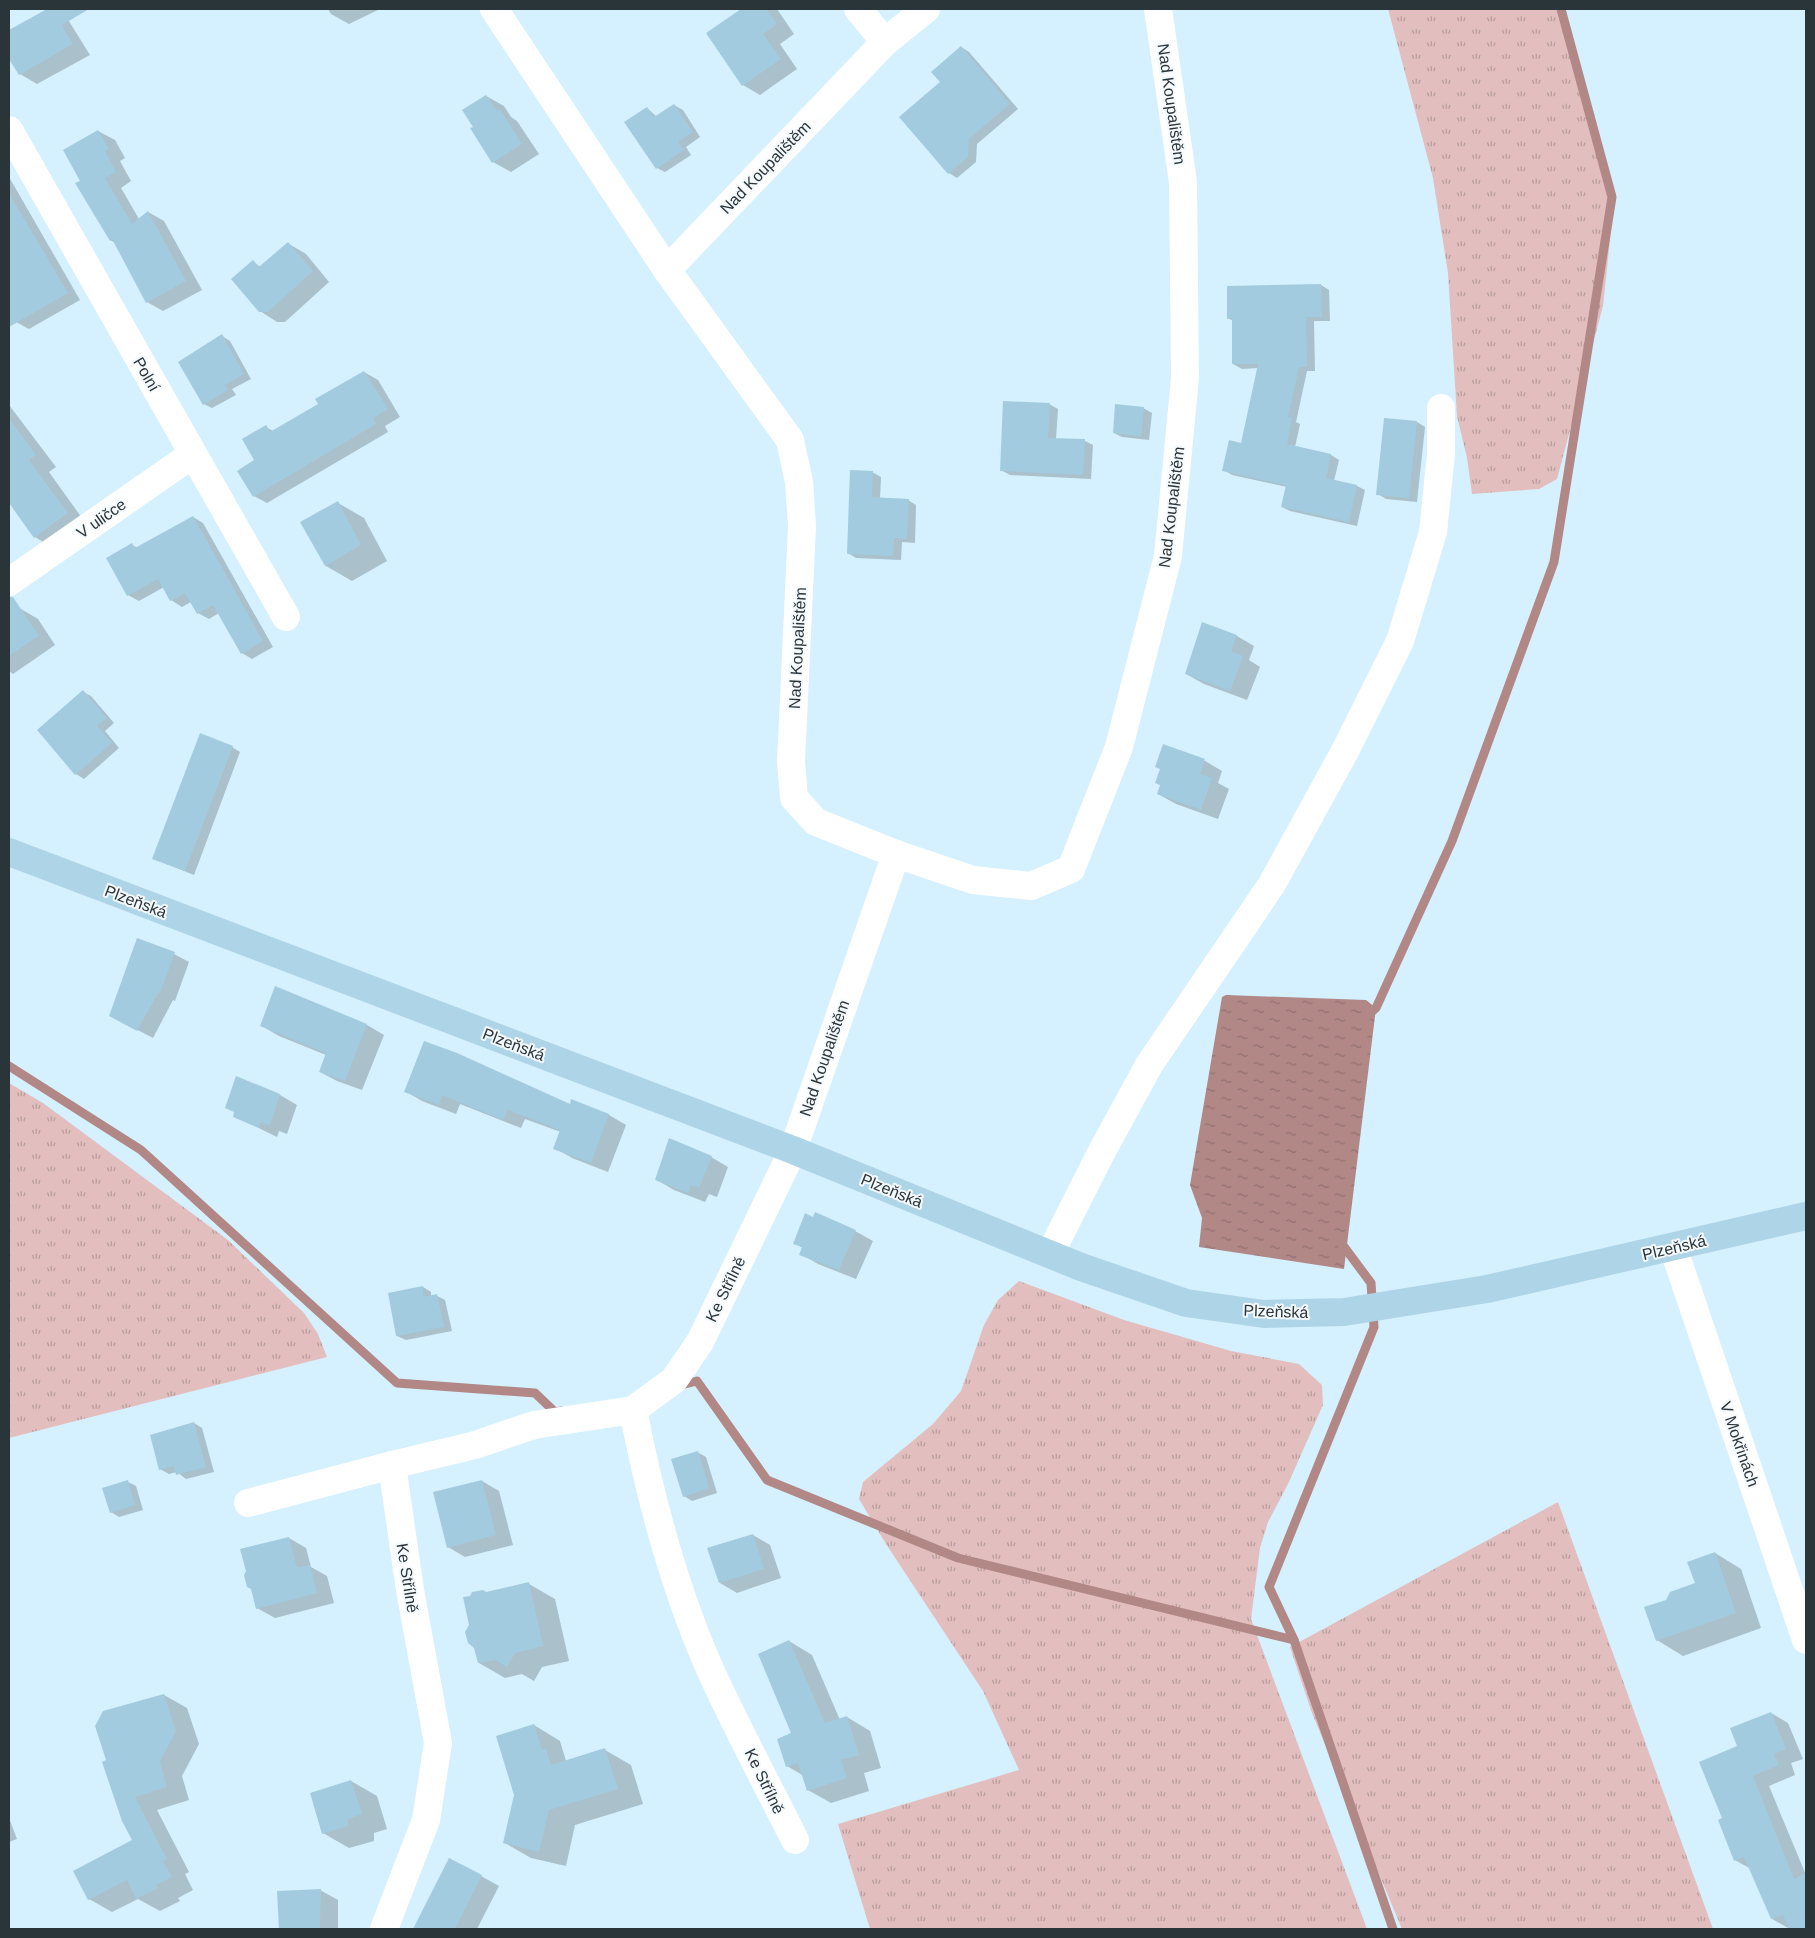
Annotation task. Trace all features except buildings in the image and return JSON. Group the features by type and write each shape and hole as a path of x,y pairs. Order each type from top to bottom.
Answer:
{"main road":[{"name":"Plzeňská","path":"9,852 792,1150 1050,1254 1186,1303 1264,1314 1344,1312 1487,1288 1806,1216"}],"street":[{"name":"Nad Koupalištěm","path":"494,9 667,270 790,440 799,482 802,526 792,762 794,798 816,822 896,854 974,880 1030,886 1071,869 1119,747 1168,556 1185,378 1183,182 1158,9"},
{"path":"858,9 884,42"},
{"name":"Nad Koupalištěm","path":"667,270 884,42 926,9"},
{"name":"Polní","path":"9,130 286,617"},
{"path":"1050,1254 1101,1153 1149,1065 1272,884 1345,751 1400,641 1432,532 1441,454 1441,408"},
{"name":"V uličce","path":"9,582 193,454"},
{"name":"Nad Koupalištěm","path":"792,1150 896,854"},
{"name":"Ke Střílně","path":"384,1929 426,1820 438,1743 410,1590 392,1465 475,1444 534,1425 633,1410 674,1380 700,1342 792,1150"},
{"name":"V Mokřinách","path":"1673,1247 1806,1640"},
{"name":"Ke Střílně","path":"633,1410 643,1460 672,1569 709,1666 794,1840"},
{"path":"248,1503 392,1465"}],"green space":[{"path":"1388,9 1557,9 1614,202 1603,306 1557,479 1539,489 1472,494 1467,458 1457,416 1448,273 1433,178"},
{"path":"9,1083 43,1103 228,1240 304,1313 318,1334 327,1357 9,1438"},
{"path":"1019,1281 1124,1320 1231,1351 1299,1364 1322,1385 1323,1405 1288,1484 1268,1522 1260,1548 1251,1619 1367,1929 870,1929 838,1824 1019,1770 983,1691 886,1544 859,1499 863,1482 933,1424 961,1391 984,1325 998,1300"},
{"path":"1558,1502 1713,1929 1402,1929 1312,1713 1290,1647"}],"water":[{"path":"1226,995 1366,1000 1376,1008 1344,1269 1199,1247 1202,1218 1190,1185 1222,997"}],"waterway":[{"path":"1367,1016 1376,1008 1452,841 1554,562 1612,197 1561,9"},
{"path":"9,1066 141,1150 397,1383 535,1393 556,1413 561,1411"},
{"path":"1339,1240 1371,1283 1374,1327 1269,1587 1294,1640 1393,1929"},
{"path":"677,1386 697,1381 767,1480 958,1558 1294,1640"}]}
